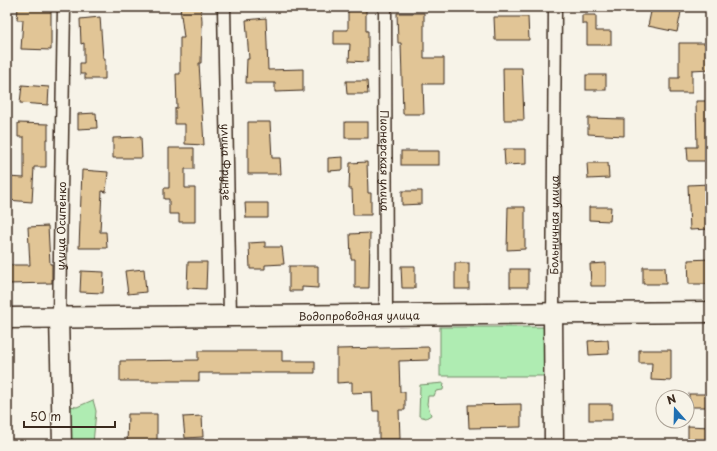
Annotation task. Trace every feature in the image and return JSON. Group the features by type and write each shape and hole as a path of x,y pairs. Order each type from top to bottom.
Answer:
{"main road":[{"name":"Водопроводная улица","path":"7,318 710,312"}],"street":[{"name":"улица Осипенко","path":"62,444 59,318 64,7"},
{"name":"улица Фрунзе","path":"224,7 230,316"},
{"name":"Пионерская улица","path":"385,7 386,315"},
{"name":"Больничная улица","path":"554,444 553,314 555,7"}],"green space":[{"path":"440,327 548,327 548,376 440,376"},
{"path":"444,383 443,390 436,391 434,396 428,396 427,404 431,415 426,418 419,416 420,385"},
{"path":"93,400 96,411 93,444 69,444 68,406 77,407"}],"building":[{"path":"18,7 51,7 51,50 21,49 23,20 17,20"},
{"path":"180,7 201,7 201,63 199,63 204,145 185,144 185,124 175,124 175,108 177,108 176,74 180,74 180,38 184,38"},
{"path":"348,7 366,7 368,62 349,61 350,44 334,44 334,30 348,30"},
{"path":"652,7 664,10 664,7 682,7 677,32 648,26"},
{"path":"397,13 424,13 424,58 444,58 444,84 423,84 424,114 403,114 401,43 398,43"},
{"path":"582,15 596,15 596,31 611,31 611,45 587,45 587,24 582,24"},
{"path":"100,17 103,58 105,58 105,79 85,79 85,74 80,74 80,63 84,63 84,43 81,44 80,19"},
{"path":"494,17 528,17 529,40 495,40"},
{"path":"266,18 268,70 303,69 303,91 275,92 275,83 246,83 247,59 249,59 246,20"},
{"path":"679,43 710,43 710,69 692,70 692,93 670,93 670,78 679,78"},
{"path":"503,68 522,68 524,120 504,120"},
{"path":"586,75 606,75 606,90 586,90"},
{"path":"346,81 367,81 368,94 347,94"},
{"path":"22,85 49,87 48,105 20,103"},
{"path":"696,101 709,101 710,161 688,161 687,147 697,147"},
{"path":"96,113 97,128 78,129 78,114"},
{"path":"588,118 624,119 624,136 588,134"},
{"path":"248,122 270,122 272,158 280,158 281,174 248,174"},
{"path":"345,122 368,122 368,138 345,138"},
{"path":"18,123 48,124 48,139 46,139 46,167 34,167 32,202 7,200 7,177 24,178 24,137 18,137"},
{"path":"141,137 142,158 113,158 113,138"},
{"path":"169,148 194,148 194,169 185,169 185,188 195,188 195,222 179,222 179,214 169,214 169,199 164,199 164,188 169,188"},
{"path":"504,149 526,149 526,164 505,165"},
{"path":"401,151 439,151 439,165 401,165"},
{"path":"343,157 343,170 328,171 328,158"},
{"path":"367,162 368,193 371,193 371,215 353,215 352,189 349,189 350,163"},
{"path":"587,163 608,163 609,178 588,179"},
{"path":"82,170 108,172 106,192 102,191 100,232 106,232 107,248 79,248"},
{"path":"710,184 710,229 690,230 688,185"},
{"path":"402,191 422,191 422,204 402,205"},
{"path":"245,203 268,203 268,218 246,218"},
{"path":"508,207 525,207 525,249 507,250"},
{"path":"589,207 611,207 610,221 589,220"},
{"path":"48,226 50,264 52,264 52,283 7,284 7,265 30,265 28,227"},
{"path":"370,233 369,288 355,288 355,259 351,259 350,234"},
{"path":"265,242 265,247 282,247 284,264 265,265 265,269 250,269 249,243"},
{"path":"710,259 710,284 689,284 688,260"},
{"path":"188,262 207,262 206,289 187,288"},
{"path":"455,263 469,263 469,289 455,289"},
{"path":"606,263 606,286 591,286 590,264"},
{"path":"289,266 318,266 318,288 302,287 302,291 289,291"},
{"path":"401,266 415,266 415,288 402,288"},
{"path":"643,267 665,267 666,284 643,284"},
{"path":"144,269 146,292 128,294 125,271"},
{"path":"510,269 528,269 528,287 510,287"},
{"path":"81,271 104,272 103,293 80,292"},
{"path":"608,340 609,354 589,355 588,341"},
{"path":"429,347 429,360 399,361 400,392 405,392 405,410 399,410 400,439 379,439 379,411 373,411 372,392 352,393 352,382 337,383 337,349"},
{"path":"639,350 671,350 671,381 651,380 652,363 639,363"},
{"path":"198,351 282,351 282,361 315,361 315,373 199,373 199,381 120,381 120,361 198,360"},
{"path":"695,394 710,394 710,407 695,407"},
{"path":"521,404 521,427 469,428 468,405"},
{"path":"589,404 612,404 612,420 589,420"},
{"path":"128,414 157,414 157,444 127,444"},
{"path":"202,416 203,437 185,438 183,417"},
{"path":"695,426 710,427 710,442 688,441 688,429 695,429"}]}
